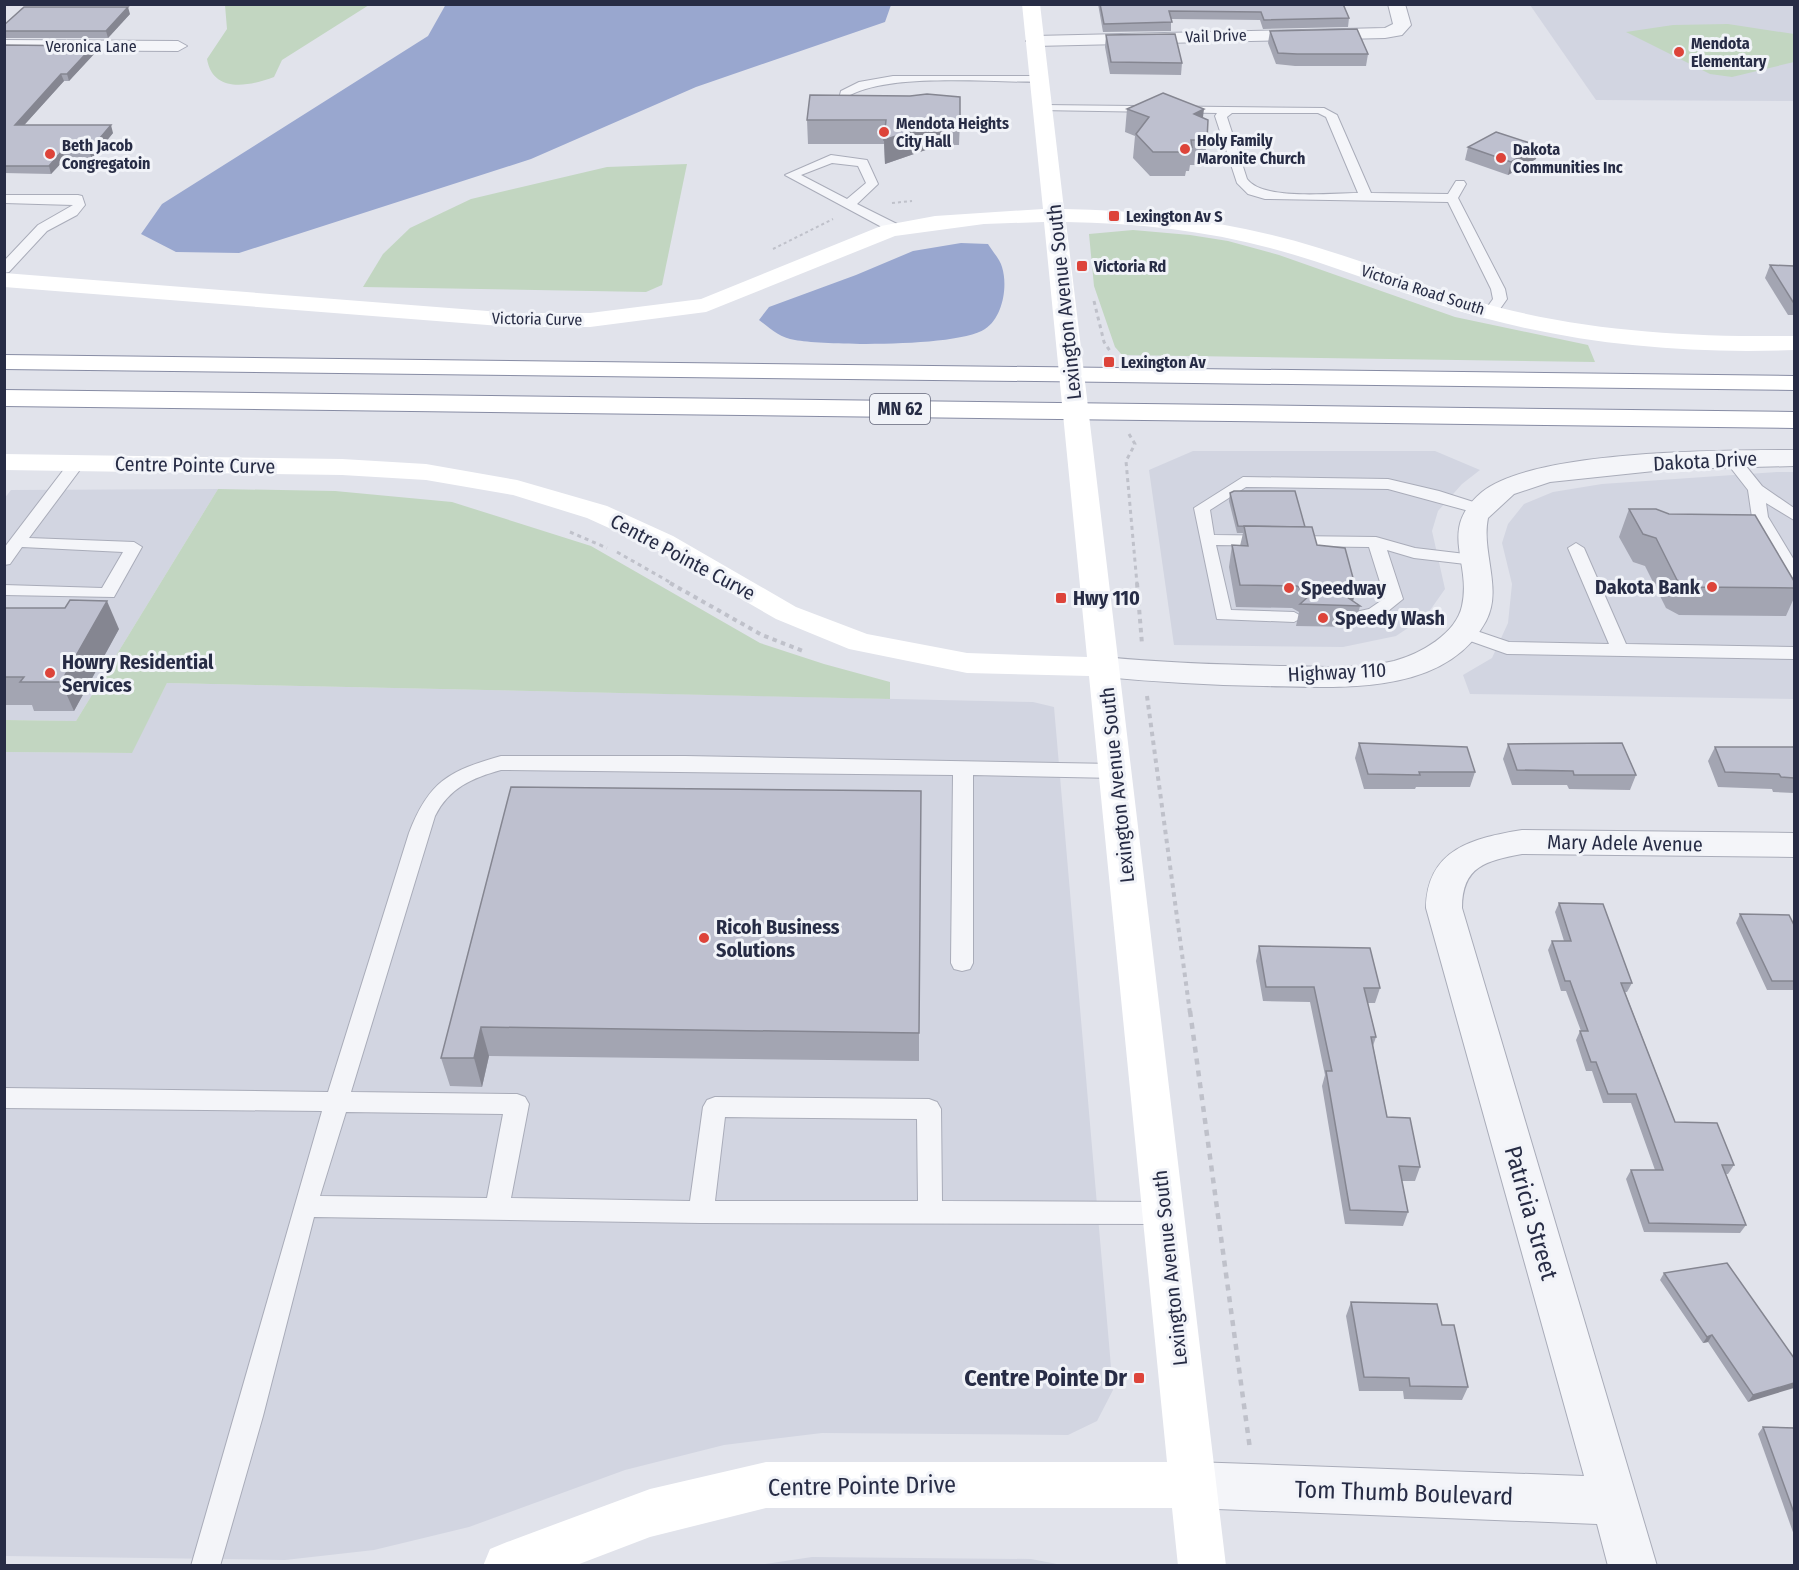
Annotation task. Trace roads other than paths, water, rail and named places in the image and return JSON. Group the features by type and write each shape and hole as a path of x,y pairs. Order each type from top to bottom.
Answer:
{"main road":[{"name":"Lexington Avenue South","path":"1031,4 1202,1566"},
{"name":"Victoria Curve","path":"4,280 513,320 590,320 706,305 896,229 984,216 1055,216"},
{"name":"Victoria Road South","path":"1055,216 1164,222 1226,231 1288,245 1490,313 1569,330 1652,342 1794,343"},
{"name":"MN 62","path":"4,362 1794,383"},
{"name":"MN 62","path":"4,398 1794,420"},
{"name":"Centre Pointe Curve","path":"4,462 342,467 426,471 517,488 597,512 663,542 786,613 860,642 967,663 1104,667"},
{"name":"Centre Pointe Drive","path":"507,1566 650,1513 766,1485 1193,1485"}],"street":[{"name":"Vail Drive","path":"1035,41 1122,41 1236,35 1366,34 1396,31 1402,25 1396,4"},
{"name":"Veronica Lane","path":"4,45 178,46"},
{"name":"Dakota Drive","path":"1480,509 1517,482 1546,474 1616,466 1731,458 1794,458"},
{"name":"Highway 110","path":"1104,667 1173,674 1332,677 1369,674 1424,661 1446,648 1462,632 1471,621 1478,603 1478,580 1471,533 1480,509"},
{"name":"Mary Adele Avenue","path":"1460,863 1483,849 1522,842 1794,845"},
{"name":"Patricia Street","path":"1460,863 1446,884 1444,908 1633,1566"},
{"name":"Tom Thumb Boulevard","path":"1193,1485 1614,1501"}],"lane":[{"path":"842,110 845,93 877,80 1039,79"},
{"path":"1042,108 1320,110 1331,115 1366,197"},
{"path":"1229,110 1221,116 1245,187 1269,196 1452,198"},
{"path":"852,207 872,184 863,163 831,159 791,175 852,207 896,229"},
{"path":"1452,198 1460,184"},
{"path":"1452,198 1498,289 1500,299 1490,313"},
{"path":"4,199 78,199 79,205 68,216 47,225 4,269"},
{"path":"1731,458 1756,489 1794,515"},
{"path":"4,560 76,463"},
{"path":"1294,617 1222,615 1202,508 1243,482 1388,484 1433,494 1480,509"},
{"path":"1756,489 1760,517 1794,573"},
{"path":"1207,540 1376,542 1414,553 1474,560"},
{"path":"4,590 108,593 134,547 18,542"},
{"path":"1353,618 1366,618 1381,611 1394,599 1376,542"},
{"path":"1576,548 1620,650"},
{"path":"1462,632 1508,648 1794,653"},
{"path":"206,1566 335,1103 429,803 446,784 472,770 501,763 1115,771"},
{"path":"962,963 963,768"},
{"path":"4,1098 517,1104 497,1209"},
{"path":"701,1212 716,1107 929,1109 930,1212"},
{"path":"305,1206 701,1212 1164,1213"}],"water":[{"path":"446,4 891,5 885,22 696,87 531,159 239,253 176,252 141,234 162,204 428,36"},
{"path":"961,243 988,244 1000,261 1004,275 1004,292 996,317 985,329 971,335 893,344 812,342 785,337 759,320 769,307 913,251"}],"place":[{"name":"Mendota Elementary","path":"1679,52"},
{"name":"Mendota Heights City Hall","path":"884,132"},
{"name":"Holy Family Maronite Church","path":"1185,149"},
{"name":"Beth Jacob Congregatoin","path":"50,154"},
{"name":"Dakota Communities Inc","path":"1501,158"},
{"name":"Lexington Av S","path":"1114,216"},
{"name":"Victoria Rd","path":"1082,266"},
{"name":"Lexington Av","path":"1109,362"},
{"name":"Dakota Bank","path":"1712,587"},
{"name":"Speedway","path":"1289,588"},
{"name":"Hwy 110","path":"1061,598"},
{"name":"Speedy Wash","path":"1323,618"},
{"name":"Howry Residential Services","path":"50,673"},
{"name":"Ricoh Business Solutions","path":"704,938"},
{"name":"Centre Pointe Dr","path":"1139,1378"}]}
